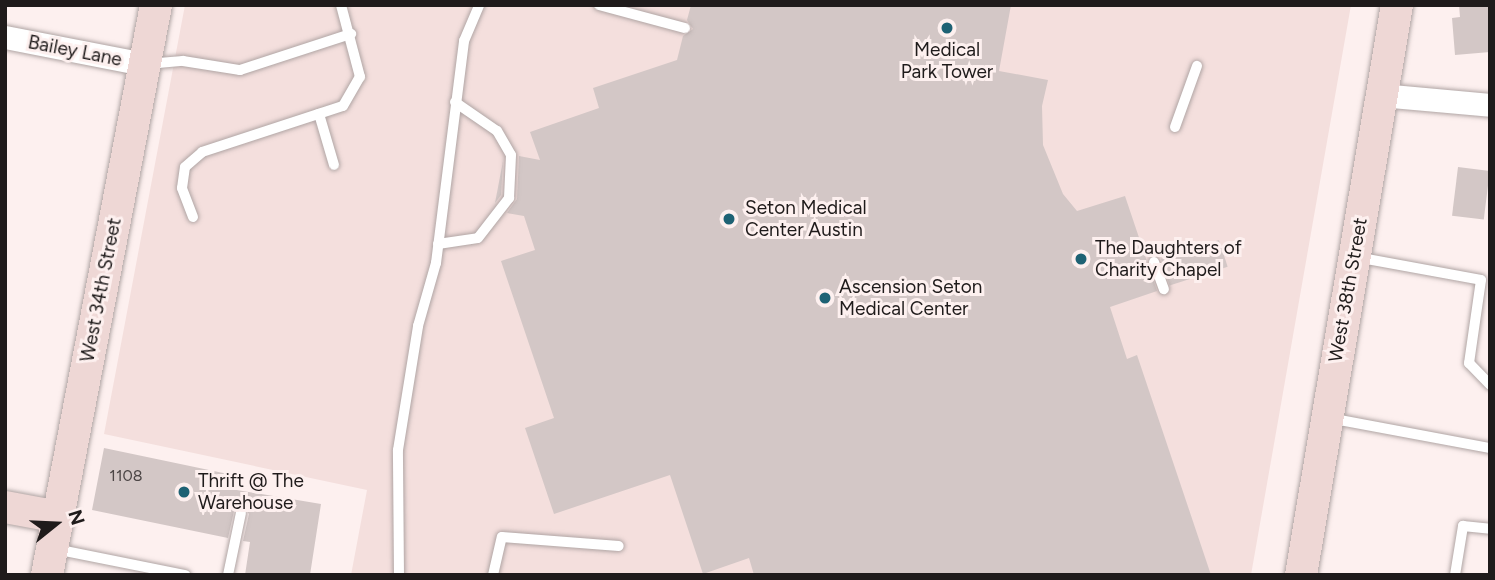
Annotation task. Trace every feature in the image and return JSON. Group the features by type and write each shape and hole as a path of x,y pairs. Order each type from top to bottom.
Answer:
{"street":[{"name":"West 34th Street","path":"50,561 156,5"},
{"name":"West 38th Street","path":"1301,575 1397,5"},
{"name":"Bailey Lane","path":"5,37 144,64"},
{"path":"1381,95 1490,105"},
{"path":"5,508 58,517"}],"lane":[{"path":"193,217 182,188 186,167 202,152 343,106 360,77 351,34 341,5"},
{"path":"399,575 398,450 418,326 438,244 464,41 479,5"},
{"path":"598,5 685,28"},
{"path":"144,64 183,61 240,70 351,34"},
{"path":"1175,127 1197,66"},
{"path":"438,244 478,238 509,198 512,164 497,131 455,102"},
{"path":"319,114 334,164"},
{"path":"1354,257 1481,280 1469,363 1490,385"},
{"path":"1154,262 1164,289"},
{"path":"1327,417 1490,448"},
{"path":"228,575 241,513"},
{"path":"1455,575 1463,526 1490,529"},
{"path":"493,575 502,537 619,546"},
{"path":"50,561 185,575"}],"shaded area":[{"name":"Seton Medical Center Austin","path":"185,5 1351,5 1251,575 351,575 367,490 104,434"}],"building":[{"name":"Ascension Seton Medical Center","path":"691,5 1011,5 999,71 1048,80 1042,106 1043,145 1063,194 1077,211 1125,196 1157,291 1110,307 1127,359 1137,355 1211,575 754,575 749,558 703,574 670,475 554,514 525,428 554,418 501,261 535,250 524,216 507,213 517,199 519,156 540,160 530,132 599,108 593,88 677,60 683,36 693,29 687,20"},
{"path":"1459,5 1490,5 1490,52 1455,55 1452,18 1460,17"},
{"path":"503,161 501,195 495,203"},
{"path":"1458,167 1490,171 1484,220 1452,216"},
{"path":"1219,240 1228,267 1170,285 1161,259"},
{"path":"104,448 228,474 225,488 321,504 310,575 245,575 250,542 243,541 249,514 243,506 234,511 228,538 92,510"}],"place":[{"name":"Medical Park Tower","path":"947,28"},
{"name":"Seton Medical Center Austin","path":"729,219"},
{"name":"The Daughters of Charity Chapel","path":"1081,259"},
{"name":"Ascension Seton Medical Center","path":"825,298"},
{"name":"Thrift @ The Warehouse","path":"184,492"}]}
